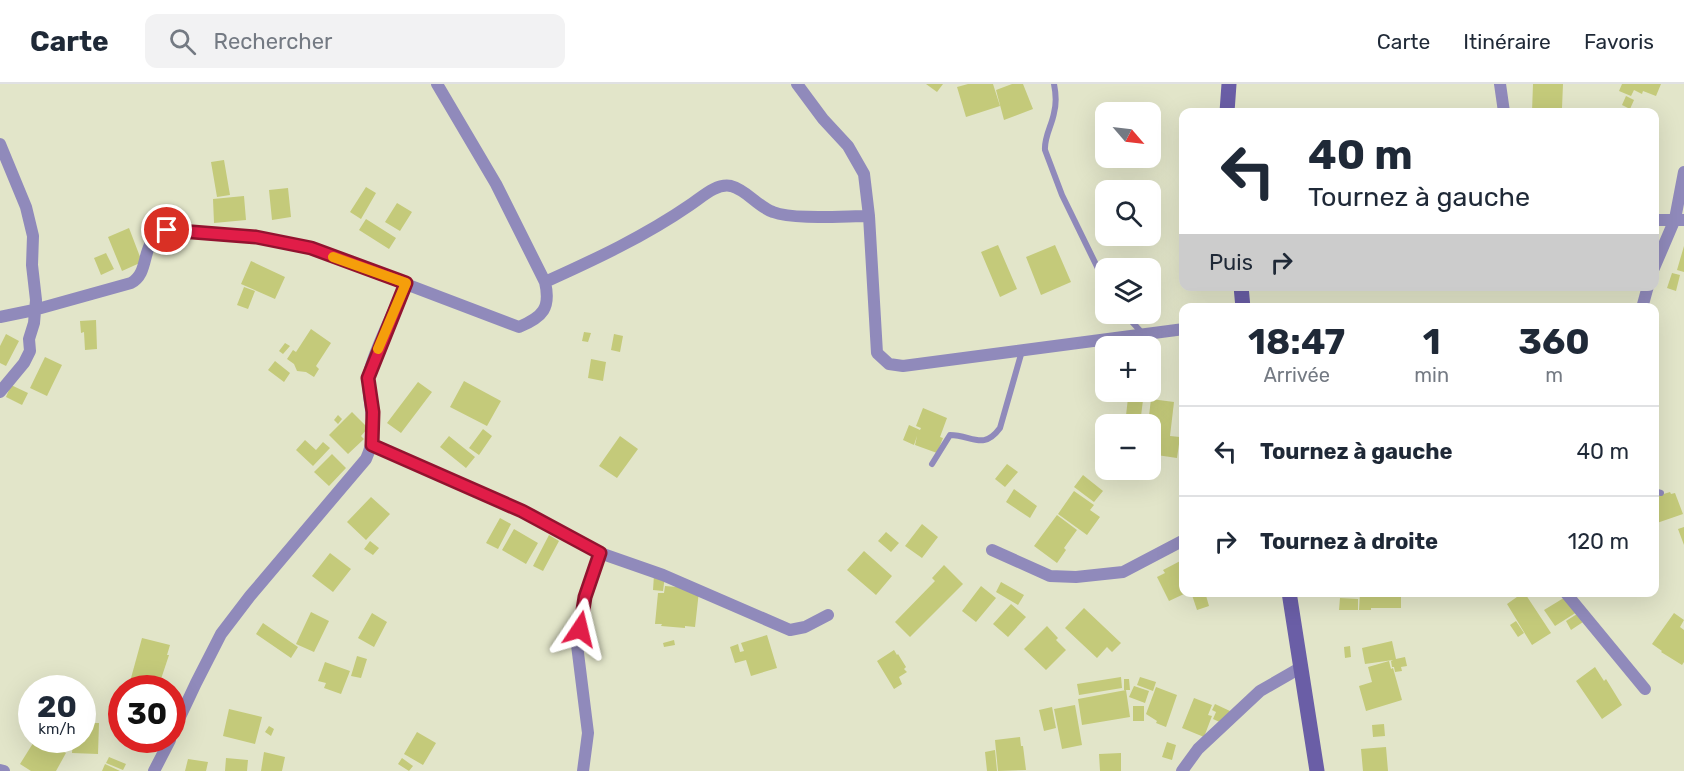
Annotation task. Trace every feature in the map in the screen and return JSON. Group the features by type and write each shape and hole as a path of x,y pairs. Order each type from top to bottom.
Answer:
{"main road":[{"path":"1225,85 1227,108"},
{"path":"1290,597 1317,771"}],"street":[{"path":"0,317 34,310 137,280 150,242 157,233 167,230 256,237 311,248 519,327 535,320 544,310 548,296 545,282 496,184 437,84"},
{"path":"798,84 823,119 848,146 864,174 878,353 889,364 903,366 1179,330"},
{"path":"1500,84 1503,108"},
{"path":"0,144 26,207 33,236 32,265 36,300 34,323 29,339 30,351 24,363 0,392"},
{"path":"1659,258 1679,219 1684,172"},
{"path":"545,282 657,227 716,187 730,186 742,192 762,208 777,214 869,216"},
{"path":"1659,220 1679,219"},
{"path":"186,704 221,634 250,596 366,459 372,445 373,412 368,378 406,283"},
{"path":"372,445 522,511 600,553 663,575 790,630 805,627 828,615"},
{"path":"992,550 1050,576 1076,578 1123,572 1179,543"},
{"path":"583,771 588,733 577,645 585,597 600,553"},
{"path":"1569,597 1645,689"},
{"path":"1182,771 1198,749 1260,691 1299,668"},
{"path":"154,771 163,753"}],"lane":[{"path":"1054,84 1056,98 1054,113 1045,150 1062,195 1095,262"},
{"path":"1134,324 1143,334"},
{"path":"932,464 950,435 982,442 994,436 1000,428 1022,350"}],"building":[{"path":"926,84 943,84 937,92"},
{"path":"968,84 993,84 1000,106 966,117 957,87"},
{"path":"1012,84 1023,84 1033,109 1004,120 996,90"},
{"path":"1533,84 1563,84 1562,108 1532,108"},
{"path":"1622,84 1661,84 1656,96 1634,90 1631,96 1619,91"},
{"path":"1626,96 1634,100 1630,108 1622,105"},
{"path":"224,160 230,195 217,197 211,162"},
{"path":"366,187 376,193 361,219 350,212"},
{"path":"288,188 291,217 272,220 269,190"},
{"path":"244,196 246,220 214,223 213,199"},
{"path":"397,203 412,212 400,231 385,222"},
{"path":"366,219 396,238 389,249 359,230"},
{"path":"129,228 142,262 122,271 108,237"},
{"path":"998,245 1017,289 1000,297 981,252"},
{"path":"1055,245 1071,282 1041,295 1026,257"},
{"path":"1684,246 1684,272 1677,270"},
{"path":"106,253 114,269 101,275 94,258"},
{"path":"251,261 285,277 275,299 241,284"},
{"path":"1672,273 1680,275 1676,291 1667,288"},
{"path":"244,287 255,291 248,309 237,305"},
{"path":"96,320 97,349 85,350 84,332 81,333 80,321"},
{"path":"311,329 331,343 316,366 319,369 314,377 306,372 297,371 294,364 287,359 293,350 296,352"},
{"path":"584,332 591,333 588,342 582,341"},
{"path":"6,334 19,341 6,366 0,363 0,346"},
{"path":"614,334 623,336 620,352 611,350"},
{"path":"285,343 290,346 283,354 279,351"},
{"path":"45,357 62,365 47,396 30,388"},
{"path":"591,359 606,362 603,381 588,378"},
{"path":"275,361 290,373 284,382 268,370"},
{"path":"464,381 501,401 487,426 450,407"},
{"path":"418,382 432,392 401,433 387,423"},
{"path":"11,385 28,393 22,405 6,397"},
{"path":"1128,402 1143,402 1141,414 1126,414"},
{"path":"1151,402 1174,402 1170,436 1179,437 1177,458 1161,456 1161,414 1149,414"},
{"path":"923,408 947,418 937,453 915,445 917,436 914,445 903,440 909,425 920,430 921,428 916,426"},
{"path":"352,412 368,428 361,436 364,439 348,454 329,435"},
{"path":"338,415 342,419 338,424 334,420"},
{"path":"483,429 492,436 479,455 469,448"},
{"path":"449,436 475,457 466,468 440,447"},
{"path":"620,436 638,449 617,478 599,466"},
{"path":"305,440 316,450 323,442 330,448 313,466 296,450"},
{"path":"332,454 346,468 329,486 314,472"},
{"path":"1007,464 1018,472 1005,487 995,479"},
{"path":"1083,475 1103,491 1094,502 1074,487"},
{"path":"1014,489 1037,506 1030,518 1006,502"},
{"path":"1074,491 1094,505 1090,510 1100,517 1087,535 1058,514"},
{"path":"1675,493 1683,514 1659,522 1659,495"},
{"path":"371,497 390,514 366,540 347,522"},
{"path":"1057,515 1077,530 1057,563 1034,546"},
{"path":"500,518 511,524 498,549 486,543"},
{"path":"922,524 938,537 922,558 905,546"},
{"path":"1684,527 1684,545 1678,529"},
{"path":"514,529 538,543 526,564 502,550"},
{"path":"886,532 899,543 891,552 878,541"},
{"path":"549,535 559,541 543,571 533,566"},
{"path":"370,541 379,548 373,555 364,549"},
{"path":"864,551 892,576 876,595 847,570"},
{"path":"330,553 351,569 333,592 312,576"},
{"path":"1179,562 1179,596 1169,601 1157,577 1165,573 1163,570"},
{"path":"944,565 963,584 910,637 895,622 935,581 932,578"},
{"path":"654,575 665,576 663,591 653,590"},
{"path":"1001,582 1024,595 1018,605 996,592"},
{"path":"665,586 699,591 695,627 655,624 658,593 664,593"},
{"path":"981,586 996,598 976,622 962,611"},
{"path":"1193,597 1206,597 1209,606 1197,610"},
{"path":"1360,597 1401,597 1401,608 1359,610"},
{"path":"1517,597 1527,597 1551,633 1532,645 1507,604"},
{"path":"1568,597 1577,612 1555,626 1544,610"},
{"path":"1340,598 1358,599 1358,610 1339,610"},
{"path":"1011,604 1026,617 1008,637 993,624"},
{"path":"1084,608 1121,643 1112,652 1107,647 1097,658 1065,628"},
{"path":"311,612 329,621 314,652 296,644"},
{"path":"372,613 387,622 374,647 358,638"},
{"path":"1674,613 1684,620 1680,627 1684,630 1684,662 1682,665 1652,644"},
{"path":"1577,614 1583,622 1571,630 1566,621"},
{"path":"1516,621 1524,633 1518,637 1510,625"},
{"path":"263,623 298,647 291,658 256,634"},
{"path":"1047,626 1066,650 1046,670 1024,649"},
{"path":"767,635 777,668 751,676 746,660 735,663 730,647 738,644 740,652 744,651 741,643"},
{"path":"142,638 170,645 162,675 132,675"},
{"path":"674,640 675,645 664,647 663,643"},
{"path":"1392,641 1396,659 1405,657 1407,666 1401,667 1402,671 1395,672 1391,661 1393,660 1365,664 1362,648"},
{"path":"1350,646 1351,657 1345,658 1344,647"},
{"path":"894,650 907,672 899,677 902,684 894,689 877,661"},
{"path":"357,656 367,659 361,678 351,676"},
{"path":"1389,661 1402,700 1366,711 1359,686 1372,682 1368,667"},
{"path":"325,662 350,671 341,694 324,688 326,683 318,681"},
{"path":"1595,667 1604,681 1606,679 1622,705 1602,719 1576,681"},
{"path":"1121,677 1122,688 1079,695 1077,684"},
{"path":"1140,677 1156,682 1153,691 1137,685"},
{"path":"1124,679 1129,679 1130,690 1124,690"},
{"path":"1134,686 1149,691 1145,703 1129,697"},
{"path":"1156,687 1177,695 1166,727 1156,723 1157,721 1146,714"},
{"path":"1126,690 1130,717 1082,725 1078,699"},
{"path":"1194,698 1212,705 1208,715 1212,716 1204,737 1182,728"},
{"path":"1215,704 1230,711 1224,724 1213,719 1216,712 1212,710"},
{"path":"1075,705 1082,745 1062,749 1054,709"},
{"path":"1133,706 1144,706 1144,721 1133,721"},
{"path":"1052,707 1056,728 1044,731 1039,710"},
{"path":"229,709 262,717 255,744 223,736"},
{"path":"96,723 99,723 98,754 72,753 96,753"},
{"path":"1384,724 1385,736 1373,737 1372,725"},
{"path":"269,726 274,729 271,736 265,732"},
{"path":"417,732 436,743 423,765 404,754"},
{"path":"1020,737 1026,770 998,771 995,740"},
{"path":"1167,742 1176,745 1172,760 1162,757"},
{"path":"1386,747 1388,771 1363,771 1361,749"},
{"path":"995,750 997,771 987,771 985,752"},
{"path":"264,752 285,757 282,771 261,771"},
{"path":"27,753 66,753 56,771 31,771 20,764"},
{"path":"1121,753 1121,771 1100,771 1099,754"},
{"path":"109,757 126,764 123,770 106,763"},
{"path":"226,758 248,760 247,771 225,771"},
{"path":"402,758 413,766 409,771 398,764"},
{"path":"188,759 208,762 206,771 185,771"},
{"path":"105,764 120,771 102,771"}],"slow traffic":[{"path":"333,257 406,283 378,349"}],"route":[{"path":"167,230 256,237 311,248 406,283 368,378 373,412 372,445 522,511 600,553 585,597 580,629"}]}
